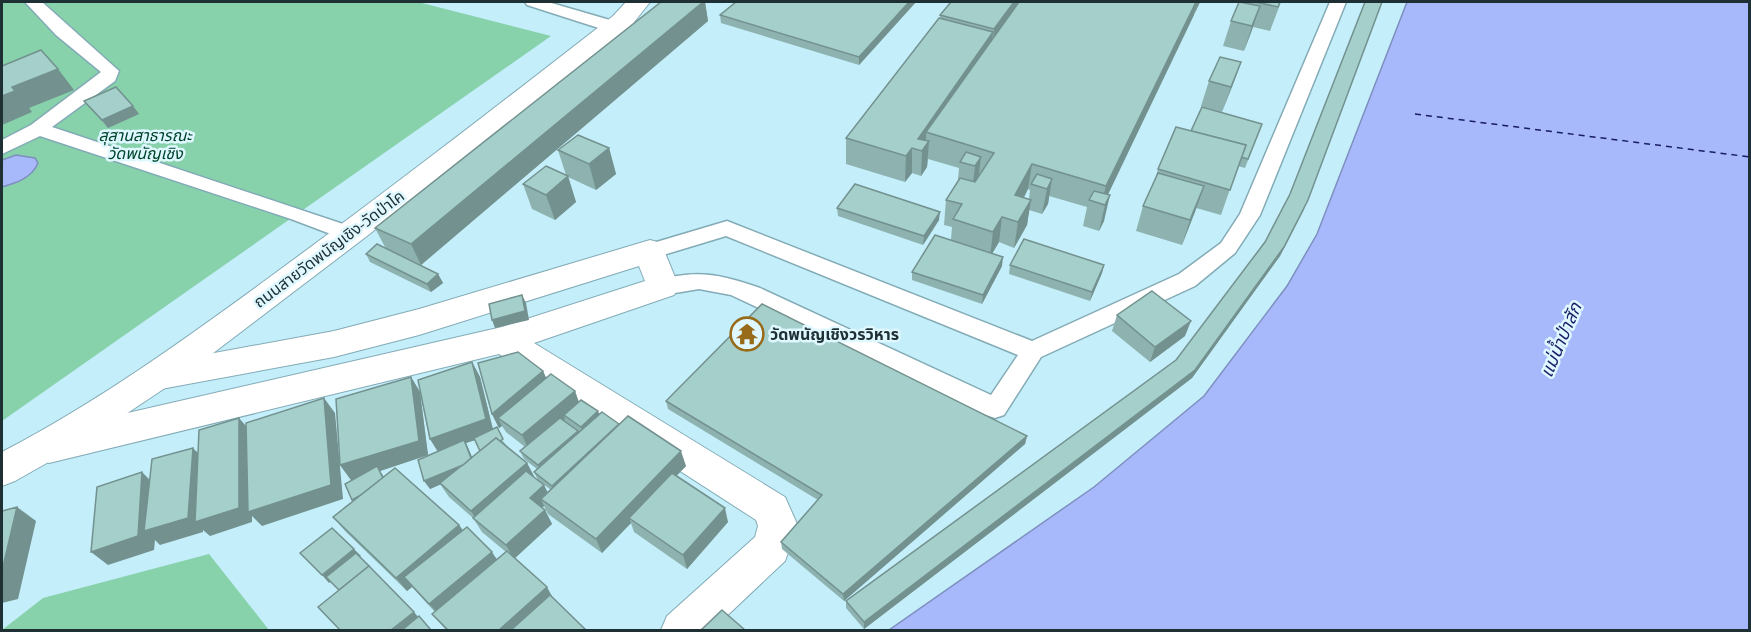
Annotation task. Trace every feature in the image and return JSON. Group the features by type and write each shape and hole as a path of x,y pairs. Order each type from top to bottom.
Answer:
{"street":[{"name":"ถนนสายวัดพนัญเชิง-วัดป่าโค","path":"2,470 47,447 161,375 351,234 614,27 638,2"},
{"path":"47,447 503,340 663,287 650,251 420,322 345,341 161,375"},
{"path":"503,340 771,509 778,526 771,548 682,630"}],"lane":[{"path":"2,148 38,129 101,86 109,77 110,71 62,31 33,2"},
{"path":"533,2 614,27"},
{"path":"663,287 688,280 714,280 752,294 995,408 1033,351 1187,280 1228,249 1250,215 1338,2"},
{"path":"38,129 298,214 351,234"},
{"path":"650,251 727,228 1033,351"}],"green space":[{"name":"สุสานสาธารณะ วัดพนัญเชิง","path":"2,2 418,2 551,36 2,421"},
{"path":"209,554 269,630 2,630 43,598"}],"water":[{"name":"แม่น้ำป่าสัก","path":"1407,2 1749,2 1749,630 889,630 1094,487 1204,396 1287,286 1317,234"},
{"path":"16,155 35,158 38,163 28,176 2,187 2,160"}],"building":[{"path":"661,2 703,2 411,244 375,228"},
{"path":"736,2 909,2 859,57 720,15"},
{"path":"951,2 1014,2 994,29 940,15"},
{"path":"1019,2 1196,2 1106,186 1032,164 1015,195 1031,200 1018,222 1002,217 993,232 953,219 962,204 946,200 960,178 975,182 994,153 926,132"},
{"path":"1239,2 1260,6 1252,26 1231,21"},
{"path":"1256,2 1280,2 1278,7"},
{"path":"1365,2 1382,2 1308,200 1284,247 1195,370 864,622 846,601 1176,360 1265,242 1290,194"},
{"path":"939,18 993,32 918,139 929,141 922,151 912,148 906,156 846,138"},
{"path":"41,50 58,69 12,87 15,91 2,96 2,66"},
{"path":"1220,57 1241,62 1231,87 1209,81"},
{"path":"116,87 133,106 102,120 84,101"},
{"path":"1202,107 1262,124 1248,159 1241,157 1246,145 1191,131"},
{"path":"1176,127 1246,145 1230,190 1158,169"},
{"path":"578,135 609,148 589,164 558,150"},
{"path":"966,152 981,157 975,166 960,162"},
{"path":"546,166 568,176 546,195 523,184"},
{"path":"1158,173 1204,186 1190,220 1143,206"},
{"path":"1037,174 1052,179 1047,189 1031,184"},
{"path":"855,184 940,212 924,236 837,208"},
{"path":"1094,191 1110,195 1105,205 1089,200"},
{"path":"935,235 1003,257 983,295 912,272"},
{"path":"1024,239 1104,265 1092,292 1010,265"},
{"path":"377,244 438,274 427,284 366,254"},
{"path":"1152,291 1191,321 1155,347 1117,315"},
{"path":"522,295 525,311 492,320 489,304"},
{"path":"762,304 1027,436 843,594 781,542 822,495 666,401"},
{"path":"518,352 543,371 492,414 478,363"},
{"path":"472,362 486,419 430,439 418,380"},
{"path":"551,374 575,391 522,435 498,418"},
{"path":"411,377 419,441 340,465 336,399"},
{"path":"324,398 331,485 248,512 246,423"},
{"path":"581,400 598,411 581,427 564,415"},
{"path":"602,412 619,424 552,486 534,472"},
{"path":"628,416 681,451 596,539 541,499"},
{"path":"239,418 239,508 195,522 199,430"},
{"path":"560,418 578,431 538,465 520,451"},
{"path":"497,427 503,439 500,441 496,438 480,451 474,438"},
{"path":"496,438 527,463 471,511 440,483"},
{"path":"464,440 471,458 463,465 424,481 418,460"},
{"path":"193,448 188,518 144,531 152,459"},
{"path":"377,466 383,478 352,500 345,484"},
{"path":"395,468 459,525 396,578 333,517"},
{"path":"526,471 544,485 530,498 545,510 506,545 473,518"},
{"path":"142,472 138,536 91,552 97,487"},
{"path":"672,473 725,508 683,555 629,518"},
{"path":"17,507 2,571 2,511"},
{"path":"467,527 492,552 429,604 404,577"},
{"path":"332,528 354,549 322,575 300,553"},
{"path":"507,551 547,587 499,630 448,630 432,614"},
{"path":"356,553 369,566 339,590 326,577"},
{"path":"369,566 414,612 391,630 340,630 318,607"},
{"path":"550,595 586,630 511,630"},
{"path":"722,610 745,630 701,630"},
{"path":"419,616 431,630 402,630"}],"ferry route":[{"path":"1415,114 1750,157"}],"place":[{"name":"วัดพนัญเชิงวรวิหาร","path":"747,334"}]}
